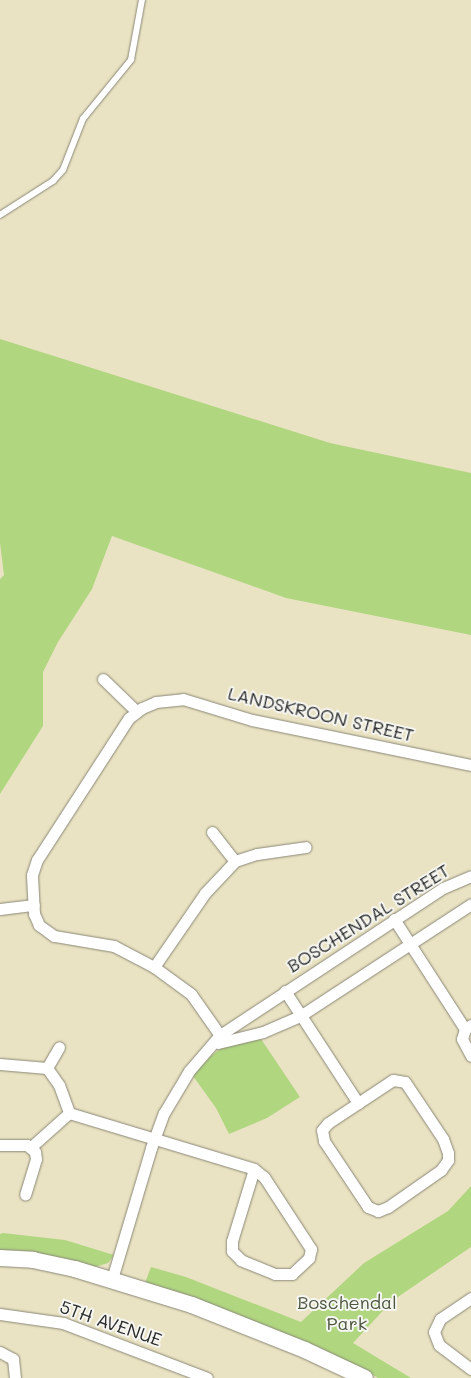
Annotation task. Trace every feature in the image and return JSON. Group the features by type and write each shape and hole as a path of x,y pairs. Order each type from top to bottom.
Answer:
{"street":[{"path":"103,679 136,712"},
{"name":"LANDSKROON STREET","path":"222,1038 191,994 154,967 114,946 48,933 36,920 32,875 38,860 123,726 136,712 156,702 183,699 252,720 471,765"},
{"path":"212,832 235,861"},
{"path":"154,967 204,893 235,861 257,854 306,848"},
{"name":"BOSCHENDAL STREET","path":"112,1279 154,1139 172,1096 196,1062 222,1038 285,991 443,888 471,876"},
{"path":"222,1038 263,1032 300,1016 471,904"},
{"path":"0,909 34,905"},
{"path":"394,919 468,1027 462,1034 462,1042 471,1056"},
{"name":"BOSCHENDAL STREET","path":"285,991 358,1102"},
{"path":"47,1068 59,1047"},
{"path":"0,1064 47,1068 59,1085 69,1112"},
{"path":"393,1080 405,1082 443,1139 448,1153 448,1160 441,1170 388,1207 378,1211 368,1207 322,1135 324,1126 358,1102 387,1082 393,1080"},
{"path":"69,1112 254,1169 264,1177 311,1249 309,1258 292,1274 275,1274 241,1260 232,1251 232,1241 254,1169"},
{"path":"0,1145 31,1147 69,1112"},
{"path":"25,1194 36,1159 31,1147"},
{"path":"0,1258 54,1264 112,1279 192,1305 305,1350 365,1378"},
{"path":"471,1298 440,1319 434,1332 439,1345 471,1369"},
{"name":"5TH AVENUE","path":"0,1314 63,1323 207,1378"},
{"path":"0,1352 13,1359 15,1378"}],"lane":[{"path":"0,215 53,180 63,170 83,119 131,60 142,0"}],"green space":[{"path":"0,339 330,443 471,473 471,635 286,598 112,536 92,589 58,642 43,672 43,726 0,794 0,579 4,575 0,543"},
{"path":"259,1036 300,1097 267,1118 229,1134 216,1108 193,1076 207,1059 220,1049"},
{"name":"Boschendal Park","path":"471,1186 471,1247 392,1301 353,1343 411,1378 378,1378 363,1369 145,1283 151,1267 186,1277 301,1322 364,1263 448,1211"},
{"path":"0,1234 65,1240 114,1255 108,1263 95,1267 0,1252"}]}
